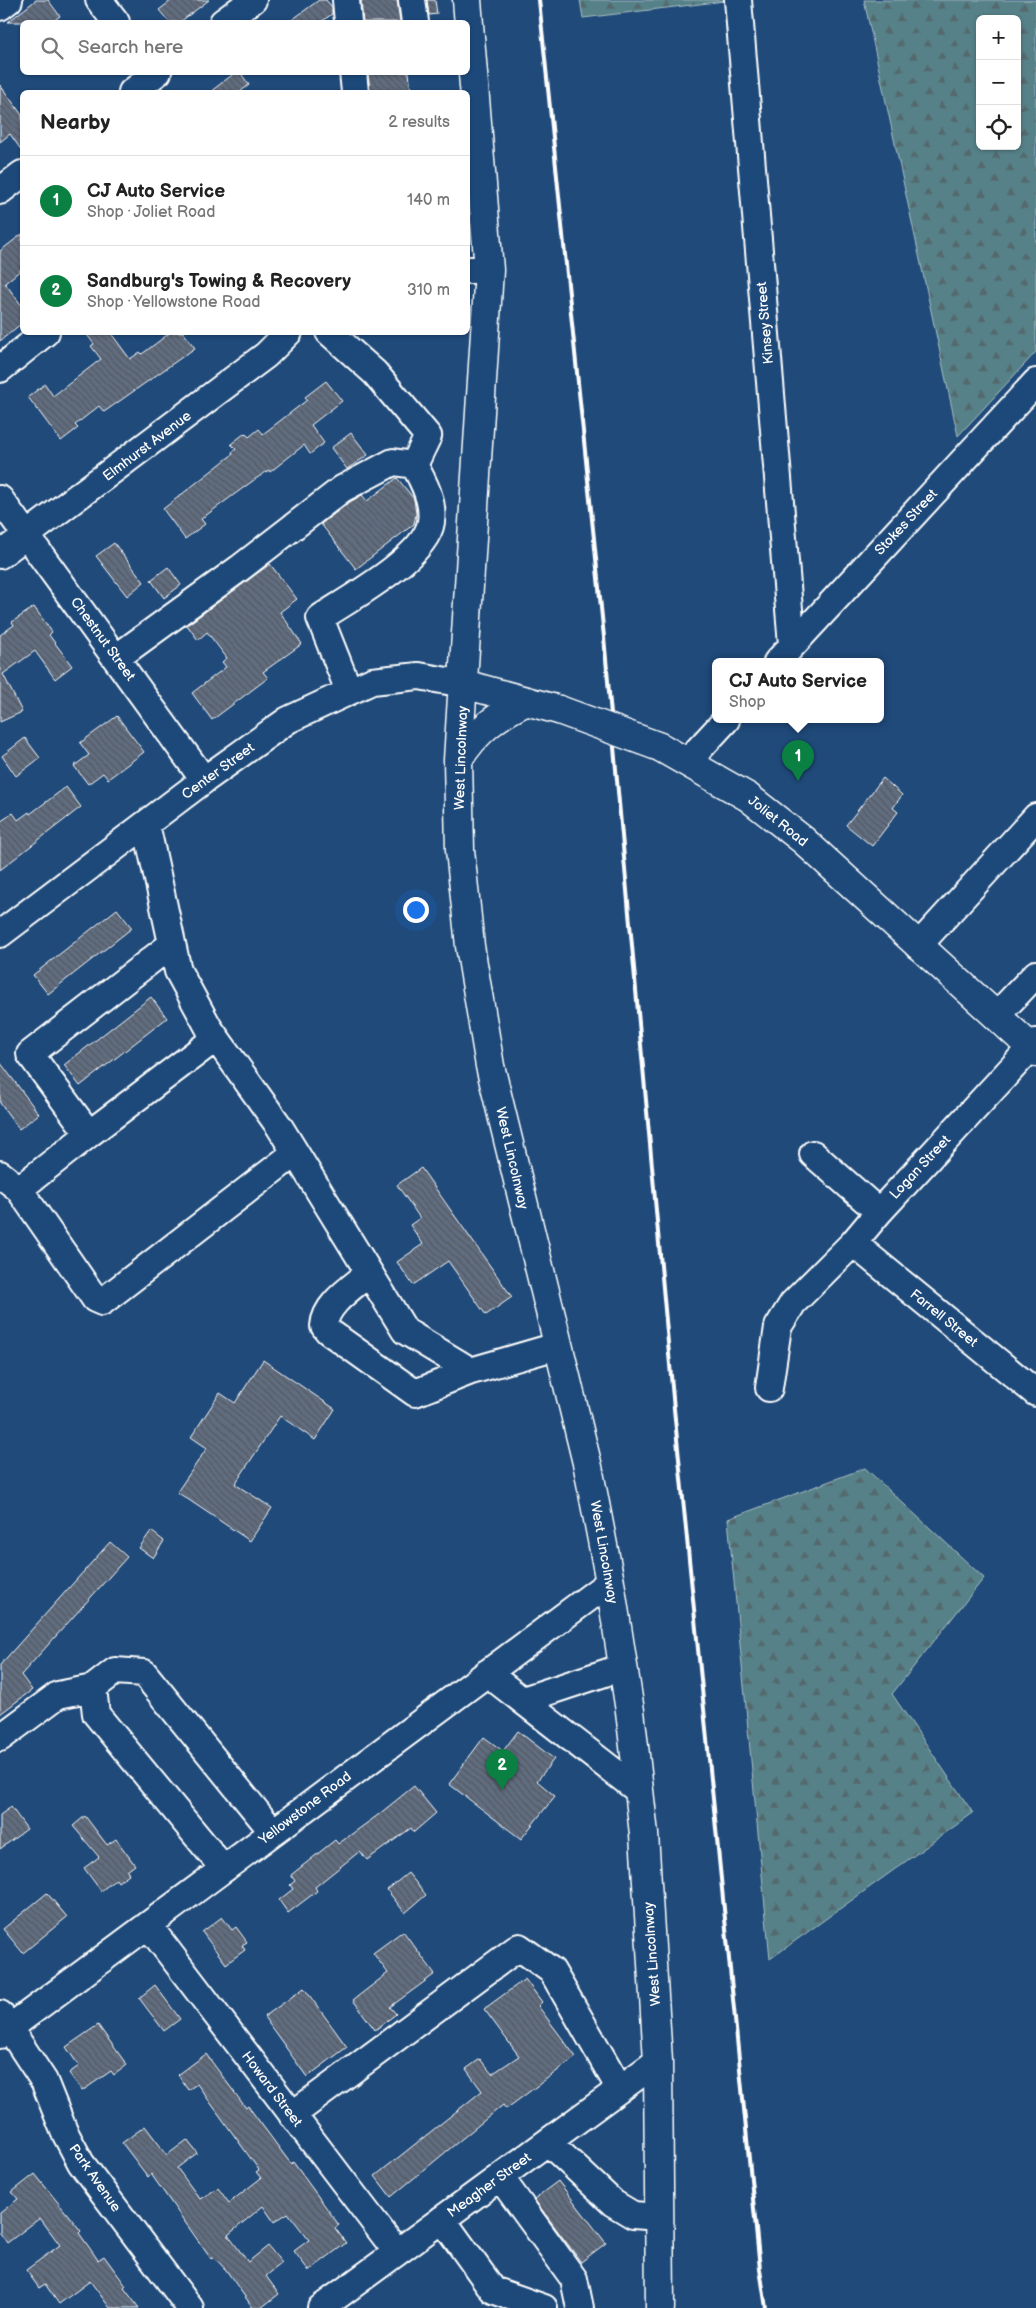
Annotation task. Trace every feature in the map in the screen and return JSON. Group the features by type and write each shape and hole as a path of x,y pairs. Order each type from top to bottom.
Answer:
{"main road":[{"name":"West Lincolnway","path":"468,0 468,20"},
{"name":"West Lincolnway","path":"470,74 478,270 464,684 458,760 460,850 467,917 490,1066 557,1346 588,1466 610,1582 623,1667 644,1834 658,2062 659,2308"},
{"name":"Joliet Road","path":"464,684 559,710 660,747 688,761 748,797 803,840 996,1016 1034,1047"},
{"path":"458,760 468,743 494,718 527,701"}],"street":[{"path":"0,7 9,0"},
{"path":"99,0 114,20"},
{"path":"226,20 253,0"},
{"path":"346,0 348,20"},
{"path":"412,0 414,20"},
{"name":"Kinsey Street","path":"738,0 784,654"},
{"path":"353,75 356,90"},
{"path":"136,90 159,78"},
{"path":"0,191 20,176"},
{"path":"0,369 42,335"},
{"name":"Elmhurst Avenue","path":"0,555 27,534 51,519 266,355 286,335"},
{"path":"332,335 375,373 428,436 414,465"},
{"name":"Stokes Street","path":"784,654 1036,382"},
{"path":"116,658 240,568 342,489 393,462 414,465"},
{"path":"349,691 320,618 406,561 427,533 431,524 430,502 424,482 414,465"},
{"name":"Chestnut Street","path":"0,499 204,780"},
{"name":"Center Street","path":"0,934 204,780 288,720 372,681 419,676 464,684"},
{"path":"688,761 723,723"},
{"path":"918,946 1036,817"},
{"path":"146,824 178,970 216,1038 279,1126 405,1332 471,1371"},
{"path":"89,1134 30,1054 172,944"},
{"path":"996,1016 1036,974"},
{"path":"216,1038 89,1134 10,1181 95,1299 102,1302 295,1153"},
{"name":"Logan Street","path":"769,1388 778,1327 794,1303 853,1243 879,1212 1034,1047"},
{"path":"813,1154 879,1212"},
{"name":"Farrell Street","path":"853,1243 1036,1393"},
{"path":"369,1273 329,1309 324,1316 324,1326 328,1331 415,1393 471,1371 557,1346"},
{"name":"Yellowstone Road","path":"3,2026 148,1925 610,1582"},
{"path":"523,1700 623,1667"},
{"path":"0,1738 58,1695 93,1688 114,1671 144,1673 273,1832"},
{"path":"486,1673 639,1791"},
{"path":"93,1688 96,1714 224,1869"},
{"name":"Howard Street","path":"148,1925 397,2252"},
{"path":"292,2115 519,1947 552,1971 620,2089"},
{"name":"Park Avenue","path":"3,2026 44,2081 64,2131 81,2163 190,2308"},
{"name":"Meagher Street","path":"321,2308 658,2062"},
{"path":"548,2142 613,2204 633,2215 659,2217"},
{"path":"500,2177 574,2279 580,2308"},
{"path":"442,2219 493,2290 544,2308"}],"green space":[{"path":"580,0 733,0 583,18"},
{"path":"864,0 1036,0 1036,352 958,436"},
{"path":"865,1468 984,1578 892,1694 973,1813 770,1959 728,1519"}],"building":[{"path":"36,0 48,0 60,16 55,20 8,22"},
{"path":"172,0 209,0 183,20 167,20 159,10"},
{"path":"319,0 326,0 332,7 332,14 324,20 292,20"},
{"path":"361,0 397,0 400,20 363,20"},
{"path":"427,0 435,0 437,14 429,15"},
{"path":"232,75 242,75 249,85 243,90 213,90"},
{"path":"368,75 409,75 411,90 370,90"},
{"path":"0,85 20,112 20,148 10,134 0,142"},
{"path":"20,236 20,271 5,283 20,303 20,325 0,341 0,251"},
{"path":"87,335 112,335 130,359 140,352 142,354 167,335 185,335 195,348 104,412 99,406 75,425 78,428 61,441 28,397 45,384 53,396 101,359 91,346 94,344"},
{"path":"326,381 342,401 311,425 324,443 310,454 304,445 270,472 269,470 254,480 201,519 205,524 185,539 163,509 233,454 232,452 236,449 231,444 245,433 249,437 259,429 263,434 307,400 305,397"},
{"path":"351,433 368,455 347,469 331,448"},
{"path":"397,478 414,499 416,514 414,524 356,569 321,524 362,495 367,501"},
{"path":"114,543 144,582 127,596 96,556"},
{"path":"270,564 297,599 280,612 302,644 263,672 268,678 212,720 192,693 226,667 222,662 227,658 207,632 198,640 187,625"},
{"path":"168,567 181,585 164,598 151,580"},
{"path":"34,607 52,632 49,635 72,666 55,679 35,651 3,674 22,712 0,722 0,635 14,625 12,622"},
{"path":"117,716 144,752 108,779 103,773 88,784 74,766 89,755 80,743"},
{"path":"25,738 40,758 16,776 2,756"},
{"path":"883,778 902,795 893,808 898,812 872,846 846,825"},
{"path":"66,787 81,807 0,870 0,822 13,813 18,820 29,812 30,814"},
{"path":"117,909 132,928 48,994 33,975"},
{"path":"151,997 167,1018 80,1086 64,1065"},
{"path":"0,1062 39,1114 19,1129 0,1103"},
{"path":"421,1168 512,1297 486,1315 448,1261 413,1285 397,1262 423,1244 410,1225 420,1218 397,1185"},
{"path":"263,1360 335,1409 315,1440 280,1416 235,1484 272,1508 250,1541 177,1492 207,1448 191,1437 220,1393 235,1403"},
{"path":"151,1531 164,1541 153,1558 139,1548"},
{"path":"110,1542 127,1557 21,1675 32,1690 0,1714 0,1665"},
{"path":"518,1731 554,1759 537,1781 555,1796 521,1839 449,1784 484,1737 503,1751"},
{"path":"414,1786 436,1813 414,1832 411,1828 367,1860 360,1851 315,1887 317,1891 288,1913 279,1900 293,1889 290,1885 295,1881 291,1875 335,1840 338,1844"},
{"path":"11,1807 27,1829 0,1849 0,1815"},
{"path":"85,1816 107,1845 116,1839 135,1865 127,1871 129,1874 118,1882 116,1879 101,1891 84,1868 99,1857 73,1826"},
{"path":"408,1873 426,1895 405,1913 387,1890"},
{"path":"47,1893 67,1917 23,1953 3,1929"},
{"path":"222,1917 232,1930 236,1927 247,1942 242,1945 245,1950 226,1964 202,1932"},
{"path":"403,1931 435,1974 390,2007 396,2014 375,2030 353,2000 388,1973 373,1953"},
{"path":"525,1979 542,2002 538,2006 576,2057 506,2109 503,2105 391,2197 375,2176 482,2091 466,2069 480,2059 492,2074 519,2056 484,2009"},
{"path":"155,1985 180,2019 164,2031 139,1998"},
{"path":"304,1988 347,2047 307,2077 264,2017"},
{"path":"98,2025 127,2065 114,2075 111,2071 82,2091 69,2073 79,2066 66,2047"},
{"path":"206,2054 291,2164 293,2162 339,2225 335,2228 346,2243 309,2271 294,2251 309,2240 288,2213 274,2222 263,2206 228,2235 248,2262 268,2246 282,2263 266,2276 279,2294 261,2308 253,2308 226,2270 214,2257 211,2259 151,2174 148,2177 122,2143 145,2126 167,2155 187,2140 197,2153 177,2168 200,2199 218,2188 229,2203 261,2178 256,2172 259,2170 197,2084 188,2090 178,2075"},
{"path":"35,2174 81,2231 79,2233 98,2260 104,2256 139,2308 110,2308 90,2281 59,2304 45,2284 39,2288 26,2270 60,2245 40,2218 7,2243 0,2233 0,2213 18,2199 12,2192"},
{"path":"558,2181 606,2243 581,2262 534,2199"}],"railway":[{"path":"539,0 604,637 674,1409 760,2269 766,2308"}],"place":[{"name":"CJ Auto Service","path":"798,781"},
{"name":"Sandburg's Towing & Recovery","path":"502,1790"}]}
